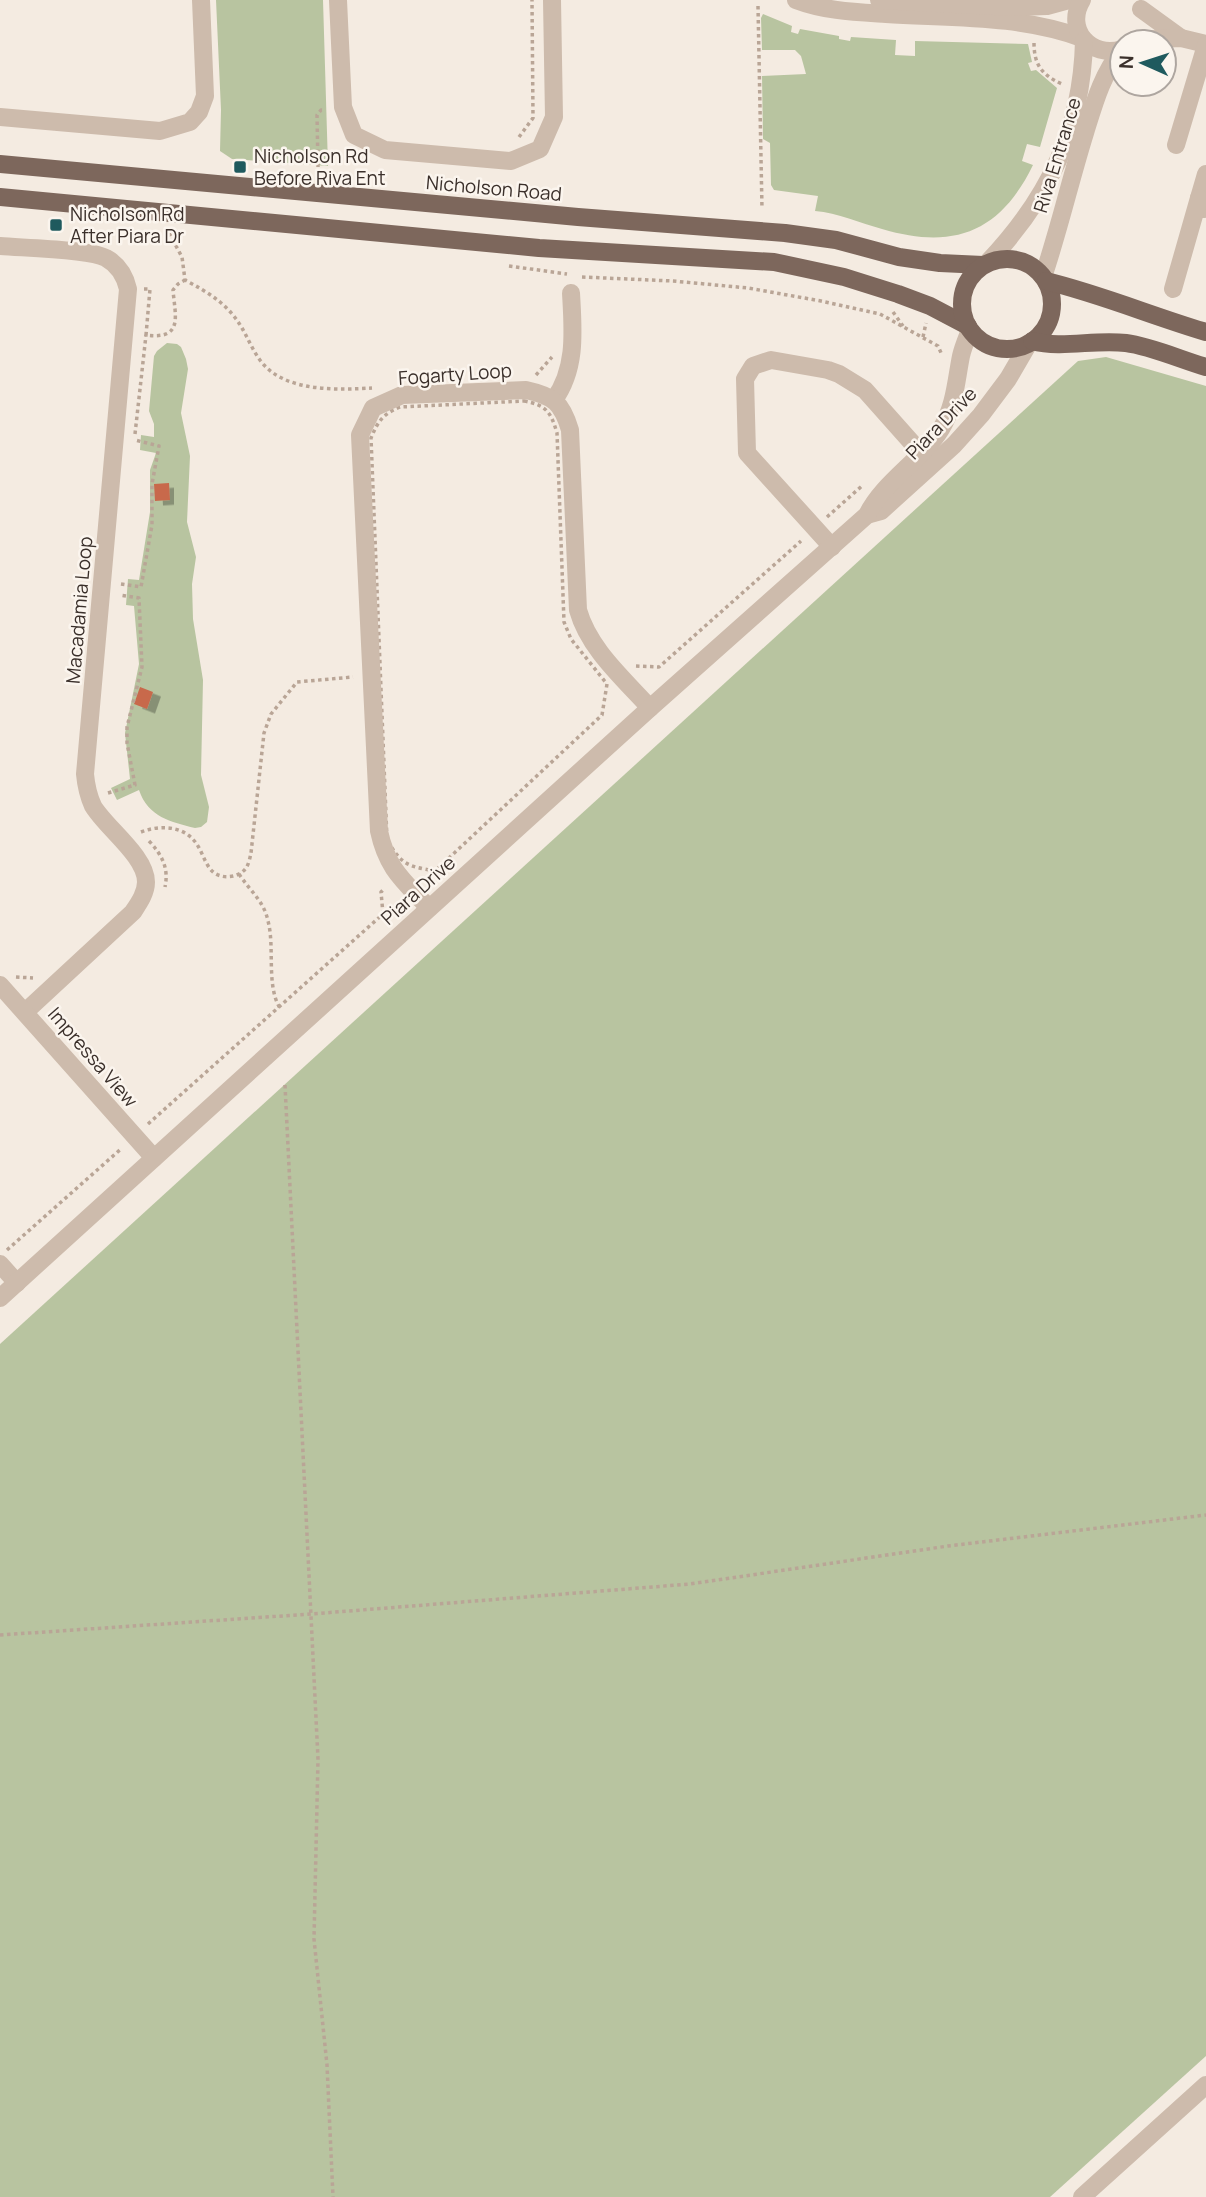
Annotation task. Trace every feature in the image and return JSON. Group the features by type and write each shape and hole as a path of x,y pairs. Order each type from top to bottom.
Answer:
{"main road":[{"name":"Nicholson Road","path":"0,163 592,218 785,233 836,240 898,257 940,263 985,264"},
{"path":"0,197 539,248 774,262 844,276 930,306 969,328 987,344 1001,348 1015,348 1040,334 1049,318 1052,299 1045,279 1033,267 1020,260 1006,258 985,264 975,272 965,288 962,307 969,328"},
{"path":"1045,279 1206,332"},
{"path":"1030,342 1050,345 1091,341 1129,343 1206,367"}],"street":[{"path":"0,117 160,131 191,122 200,112 205,96 201,0"},
{"path":"338,0 344,109 354,135 385,150 511,161 540,149 554,117 552,0"},
{"path":"796,0 836,11 1022,22 1060,30 1102,51 1108,50"},
{"path":"879,0 1047,6 1069,0"},
{"name":"Riva Entrance","path":"985,264 1021,225 1058,166 1080,95 1083,40 1076,22 1077,10 1082,0"},
{"path":"1138,4 1181,38 1206,45 1176,145"},
{"name":"Riva Entrance","path":"1138,4 1140,28"},
{"name":"Riva Entrance","path":"1045,279 1067,191 1095,101 1108,72"},
{"path":"1173,289 1202,205 1206,174"},
{"name":"Macadamia Loop","path":"0,246 95,255 116,265 125,278 128,289 85,774 88,794 94,806 145,871 145,891 133,912 25,1012"},
{"path":"571,293 573,346 569,369 554,400 565,414 570,430 578,610 591,641 650,708"},
{"name":"Piara Drive","path":"0,1298 650,708 867,515 873,502 941,429 959,381 961,355 969,328"},
{"name":"Piara Drive","path":"867,515 881,511 954,445 1008,379 1030,342"},
{"path":"832,547 747,453 745,379 753,366 771,360 839,374 865,390 921,453"},
{"name":"Fogarty Loop","path":"429,908 399,875 384,853 379,831 376,675 360,435 373,408 402,395 526,390 542,393 554,400"},
{"name":"Impressa View","path":"7,981 25,1012 154,1158"},
{"path":"0,1264 17,1283"},
{"path":"1085,2196 1206,2085"}],"path":[{"path":"513,144 533,118 532,0"},
{"path":"758,6 762,209"},
{"path":"1034,38 1034,57 1039,68 1047,77 1062,84"},
{"path":"318,167 317,115 321,110 344,109"},
{"path":"169,233 182,257 185,280"},
{"path":"146,335 168,334 174,328 177,312 173,290 185,280"},
{"path":"185,280 225,304 260,360 281,378 340,390 379,387"},
{"path":"112,799 106,791 135,785 127,743 127,727 142,667 139,598 120,595 121,584 141,587 152,525 152,484 159,446 135,440 150,289 140,289"},
{"path":"533,378 559,347 559,333 573,331"},
{"path":"524,401 538,403 551,415 557,433 564,622 571,639 607,684 602,715 435,871 421,869 408,866 398,858 387,840 376,675 371,438 377,423 385,413 400,407 524,401"},
{"path":"141,832 159,826 179,831 194,841 212,872 226,877 239,874 247,867 251,852 264,733 271,713 297,682 376,675"},
{"path":"134,824 164,860 166,883 162,895"},
{"path":"239,874 259,899 268,918 274,993 280,1008"},
{"path":"0,1256 383,914 381,892 399,875"},
{"path":"7,981 33,978 39,973"},
{"path":"285,1085 318,1759 314,1939 327,2065 333,2197"},
{"path":"0,1635 311,1615 690,1584 948,1546 1206,1515"}],"green space":[{"path":"216,0 323,0 328,166 232,159 220,151"},
{"path":"763,14 792,26 791,32 798,34 800,29 839,36 839,39 850,41 851,37 896,40 895,55 915,56 915,41 1028,44 1031,71 1036,70 1057,88 1040,147 1027,144 1022,161 1033,165 1020,188 989,221 952,236 931,237 908,235 815,211 818,196 774,190 771,185 770,143 763,139 762,76 806,74 801,56 795,50 762,50"},
{"path":"167,343 181,347 188,369 181,413 190,456 187,522 196,557 192,584 193,619 203,680 201,775 209,807 207,822 195,828 161,817 148,806 139,790 117,800 111,788 130,779 125,733 139,664 134,606 126,605 128,579 139,580 150,512 150,470 156,453 140,450 141,435 154,437 154,424 149,411 154,356"},
{"path":"1106,357 1206,386 1206,2056 1050,2197 0,2197 0,1344 1078,361"}],"building":[{"path":"169,483 170,500 155,501 154,484"},
{"path":"140,687 153,692 147,709 134,704"}],"place":[{"name":"Nicholson Rd Before Riva Ent","path":"240,167"},
{"name":"Nicholson Rd After Piara Dr","path":"56,225"}]}
